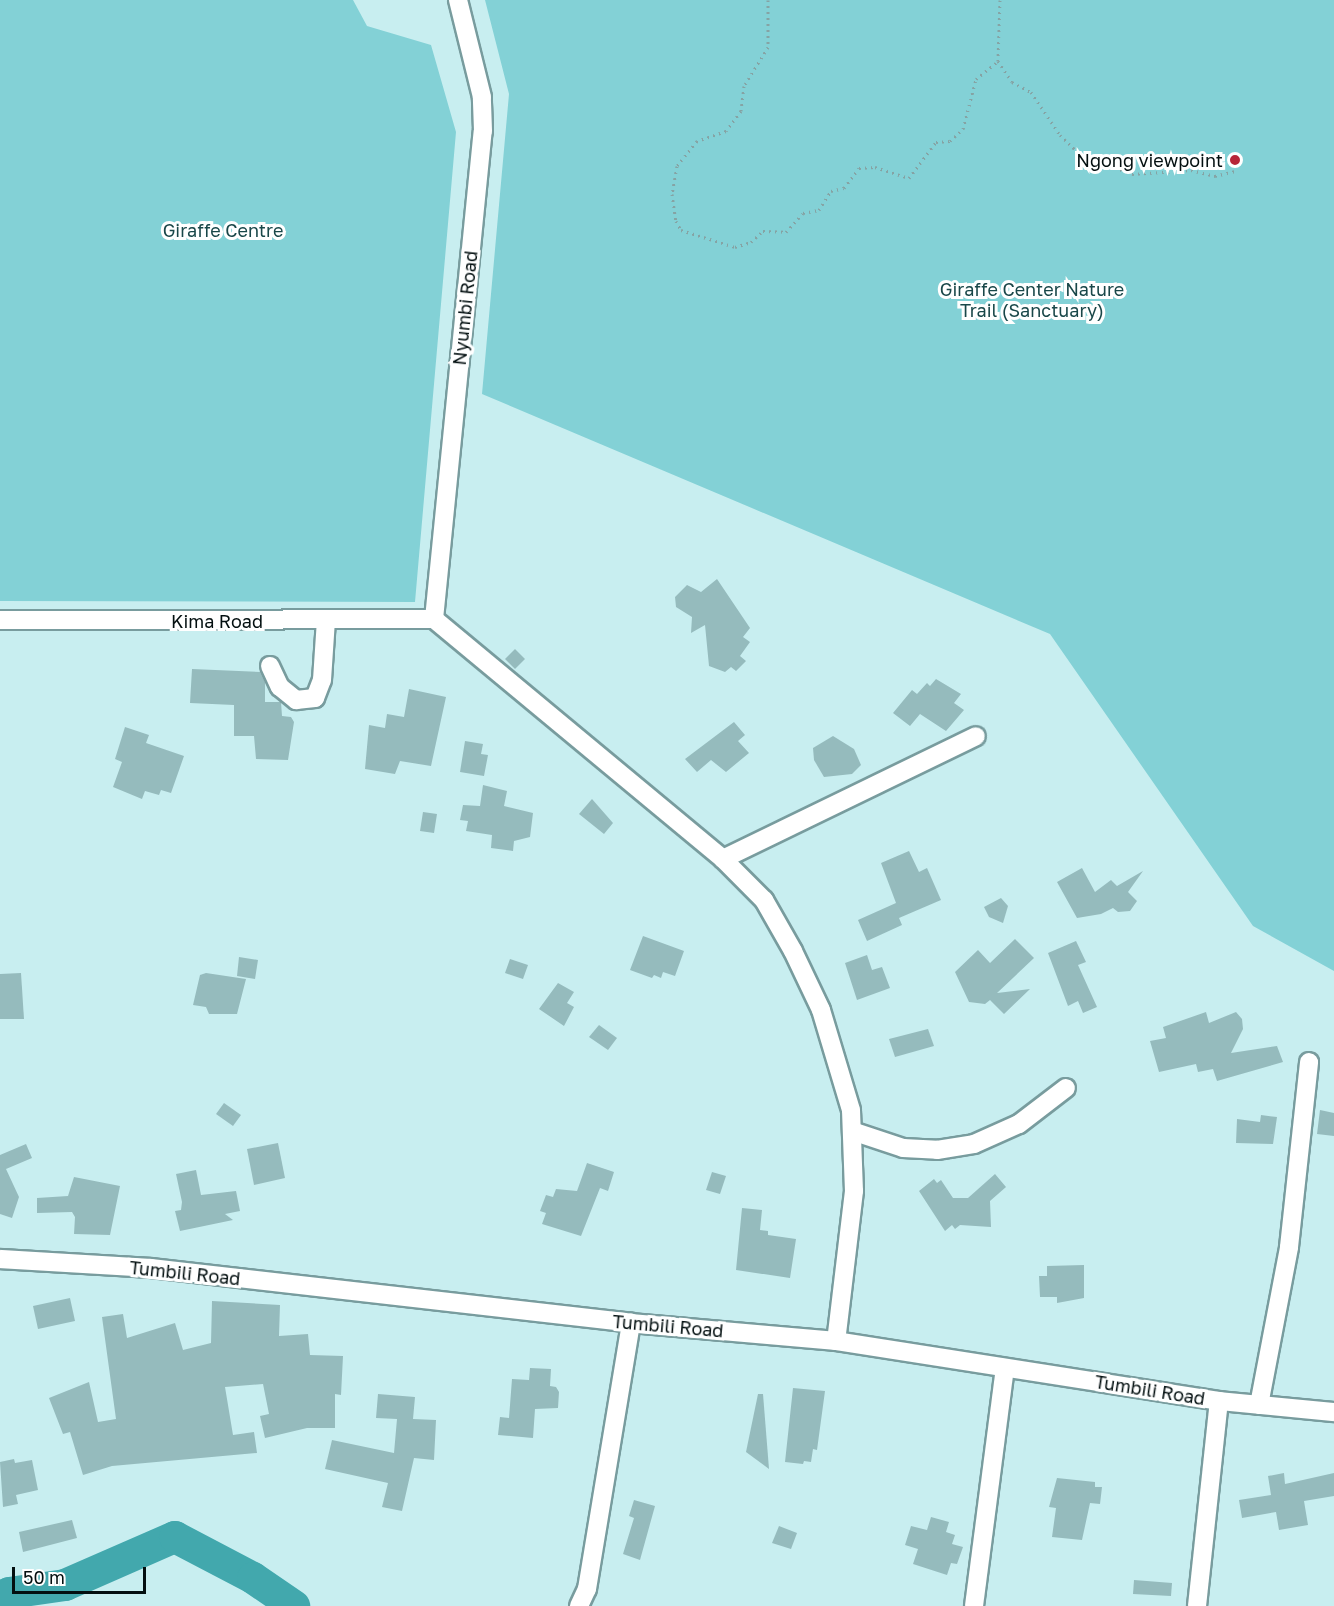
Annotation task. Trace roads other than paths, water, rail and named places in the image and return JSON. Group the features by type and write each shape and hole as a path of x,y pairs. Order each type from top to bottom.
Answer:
{"street":[{"name":"Nyumbi Road","path":"434,619 483,131 482,97 458,0"},
{"name":"Kima Road","path":"0,621 434,619"},
{"path":"434,619 723,859 764,900 822,1010 851,1110 854,1191 836,1341"},
{"path":"270,666 280,687 296,700 315,698 322,680 326,620"},
{"path":"723,859 976,736"},
{"path":"1259,1405 1288,1246 1308,1062"},
{"path":"852,1131 903,1148 937,1150 974,1144 1019,1124 1066,1088"},
{"name":"Tumbili Road","path":"0,1259 151,1268 631,1323 836,1341 1219,1401 1334,1412"},
{"path":"579,1606 587,1589 631,1323"},
{"path":"974,1606 1005,1368"},
{"path":"1197,1606 1219,1401"}],"waterway":[{"path":"0,1601 9,1593 65,1585 175,1537 253,1578 294,1606"}],"place":[{"name":"Ngong viewpoint","path":"1235,160"}],"park label":[{"name":"Giraffe Centre","path":"223,230"},
{"name":"Giraffe Center Nature Trail (Sanctuary)","path":"1032,300"}]}
